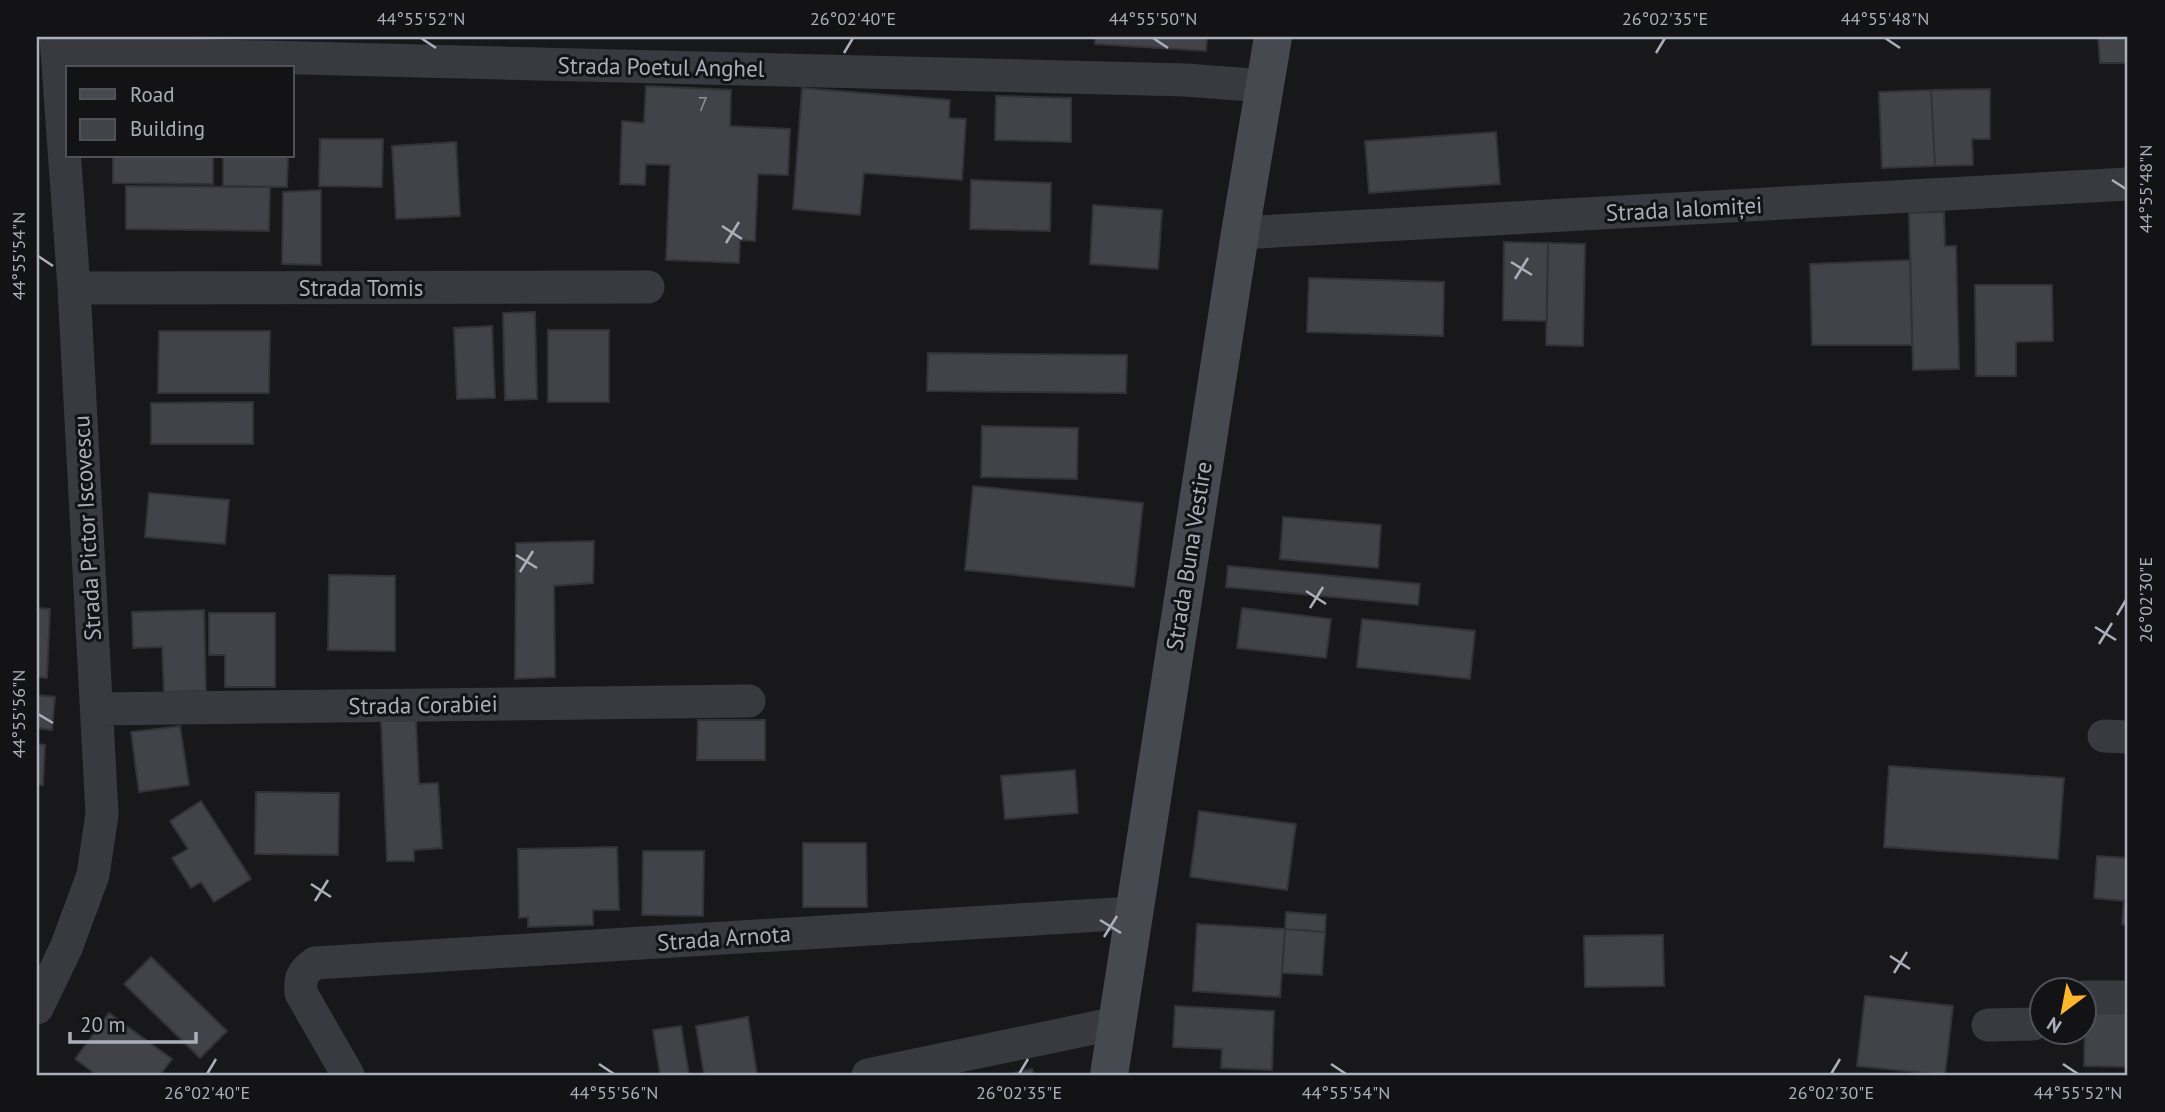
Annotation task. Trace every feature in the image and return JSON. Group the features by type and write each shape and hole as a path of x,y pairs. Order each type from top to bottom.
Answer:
{"street":[{"name":"Strada Buna Vestire","path":"1109,1075 1273,37"},
{"name":"Strada Poetul Anghel","path":"57,44 1186,80 1264,86"},
{"name":"Strada Pictor Iscovescu","path":"37,1007 66,948 93,875 102,814 74,288 57,44"},
{"name":"Strada Ialomiței","path":"1240,233 2128,184"},
{"name":"Strada Tomis","path":"74,288 648,287"},
{"name":"Strada Corabiei","path":"97,709 750,701"},
{"name":"Strada Arnota","path":"348,1075 301,993 300,980 305,971 315,964 1133,913"},
{"path":"2098,997 2128,997"},
{"path":"868,1075 1117,1023"},
{"path":"1988,1025 2028,1024"}],"building":[{"path":"1095,37 1207,37 1206,51 1095,44"},
{"path":"2098,37 2128,37 2128,63 2100,63"},
{"path":"646,86 731,90 730,126 790,129 788,175 758,174 755,241 740,240 739,263 666,260 670,165 646,164 645,185 620,184 622,121 644,123"},
{"path":"802,88 950,100 949,118 966,119 962,180 864,173 860,215 793,209"},
{"path":"1990,89 1990,139 1972,139 1973,165 1935,166 1931,90"},
{"path":"1931,90 1935,166 1882,168 1879,92"},
{"path":"996,96 1071,98 1071,142 995,140"},
{"path":"1496,132 1500,184 1369,193 1365,141"},
{"path":"320,139 383,139 382,187 319,186"},
{"path":"456,142 460,216 396,219 392,146"},
{"path":"113,158 213,158 213,184 113,183"},
{"path":"223,158 288,158 287,187 223,186"},
{"path":"971,180 1051,183 1050,231 970,229"},
{"path":"126,186 270,187 269,231 126,229"},
{"path":"321,190 321,265 282,264 283,192"},
{"path":"1093,205 1162,210 1158,269 1090,264"},
{"path":"1944,212 1945,246 1956,246 1959,369 1913,370 1909,213"},
{"path":"1504,242 1548,243 1547,321 1503,320"},
{"path":"1548,243 1585,244 1583,346 1546,345"},
{"path":"1910,260 1912,345 1812,345 1810,264"},
{"path":"1309,278 1444,282 1443,336 1307,332"},
{"path":"1975,285 2052,285 2053,341 2016,342 2016,376 1976,376"},
{"path":"535,312 537,399 505,400 503,313"},
{"path":"492,326 495,398 457,399 454,328"},
{"path":"548,330 609,330 609,402 548,402"},
{"path":"159,331 270,331 269,393 158,393"},
{"path":"928,353 1127,355 1126,393 927,391"},
{"path":"253,402 253,444 151,444 151,403"},
{"path":"982,426 1078,428 1077,479 981,477"},
{"path":"973,486 1143,503 1134,587 965,570"},
{"path":"149,493 229,500 225,544 145,537"},
{"path":"1283,517 1381,525 1378,568 1280,559"},
{"path":"594,541 593,583 554,586 555,677 515,679 516,543"},
{"path":"1228,566 1420,584 1418,605 1226,587"},
{"path":"329,575 395,576 395,651 328,650"},
{"path":"37,608 50,609 47,678 37,677"},
{"path":"1242,608 1331,619 1326,658 1237,648"},
{"path":"204,610 206,691 164,692 162,647 133,648 132,612"},
{"path":"209,613 275,613 275,687 225,687 225,655 209,655"},
{"path":"1362,619 1475,631 1470,679 1357,667"},
{"path":"37,695 55,697 52,730 37,728"},
{"path":"416,720 419,784 438,783 442,848 414,850 414,861 387,861 381,721"},
{"path":"698,720 765,720 765,760 697,760"},
{"path":"180,726 189,785 139,792 131,732"},
{"path":"37,744 45,745 43,785 37,785"},
{"path":"1889,766 2064,778 2058,859 1884,847"},
{"path":"1075,770 1078,813 1005,819 1001,776"},
{"path":"256,792 339,793 338,855 255,854"},
{"path":"201,801 251,879 214,902 201,882 191,888 172,858 188,849 170,821"},
{"path":"1199,811 1296,824 1287,890 1190,877"},
{"path":"803,843 866,843 867,907 803,907"},
{"path":"617,847 619,910 593,910 593,925 528,927 528,917 519,918 518,849"},
{"path":"643,851 704,851 703,916 642,915"},
{"path":"2097,856 2128,858 2128,925 2122,924 2124,901 2094,898"},
{"path":"1286,912 1326,915 1325,932 1285,929"},
{"path":"1197,924 1285,929 1280,997 1193,991"},
{"path":"1285,929 1325,932 1322,975 1282,973"},
{"path":"1663,935 1664,986 1585,987 1584,936"},
{"path":"151,957 227,1031 200,1058 124,984"},
{"path":"1865,996 1953,1006 1945,1075 1857,1066"},
{"path":"1175,1006 1274,1011 1272,1070 1221,1068 1222,1049 1173,1047"},
{"path":"109,1013 172,1059 160,1075 97,1075 75,1059"},
{"path":"2098,1013 2128,1013 2128,1067 2084,1066 2084,1046 2098,1046"},
{"path":"748,1017 757,1074 704,1075 696,1026"},
{"path":"681,1026 689,1075 660,1075 653,1030"},
{"path":"1032,1069 1034,1075 1005,1075"}]}
